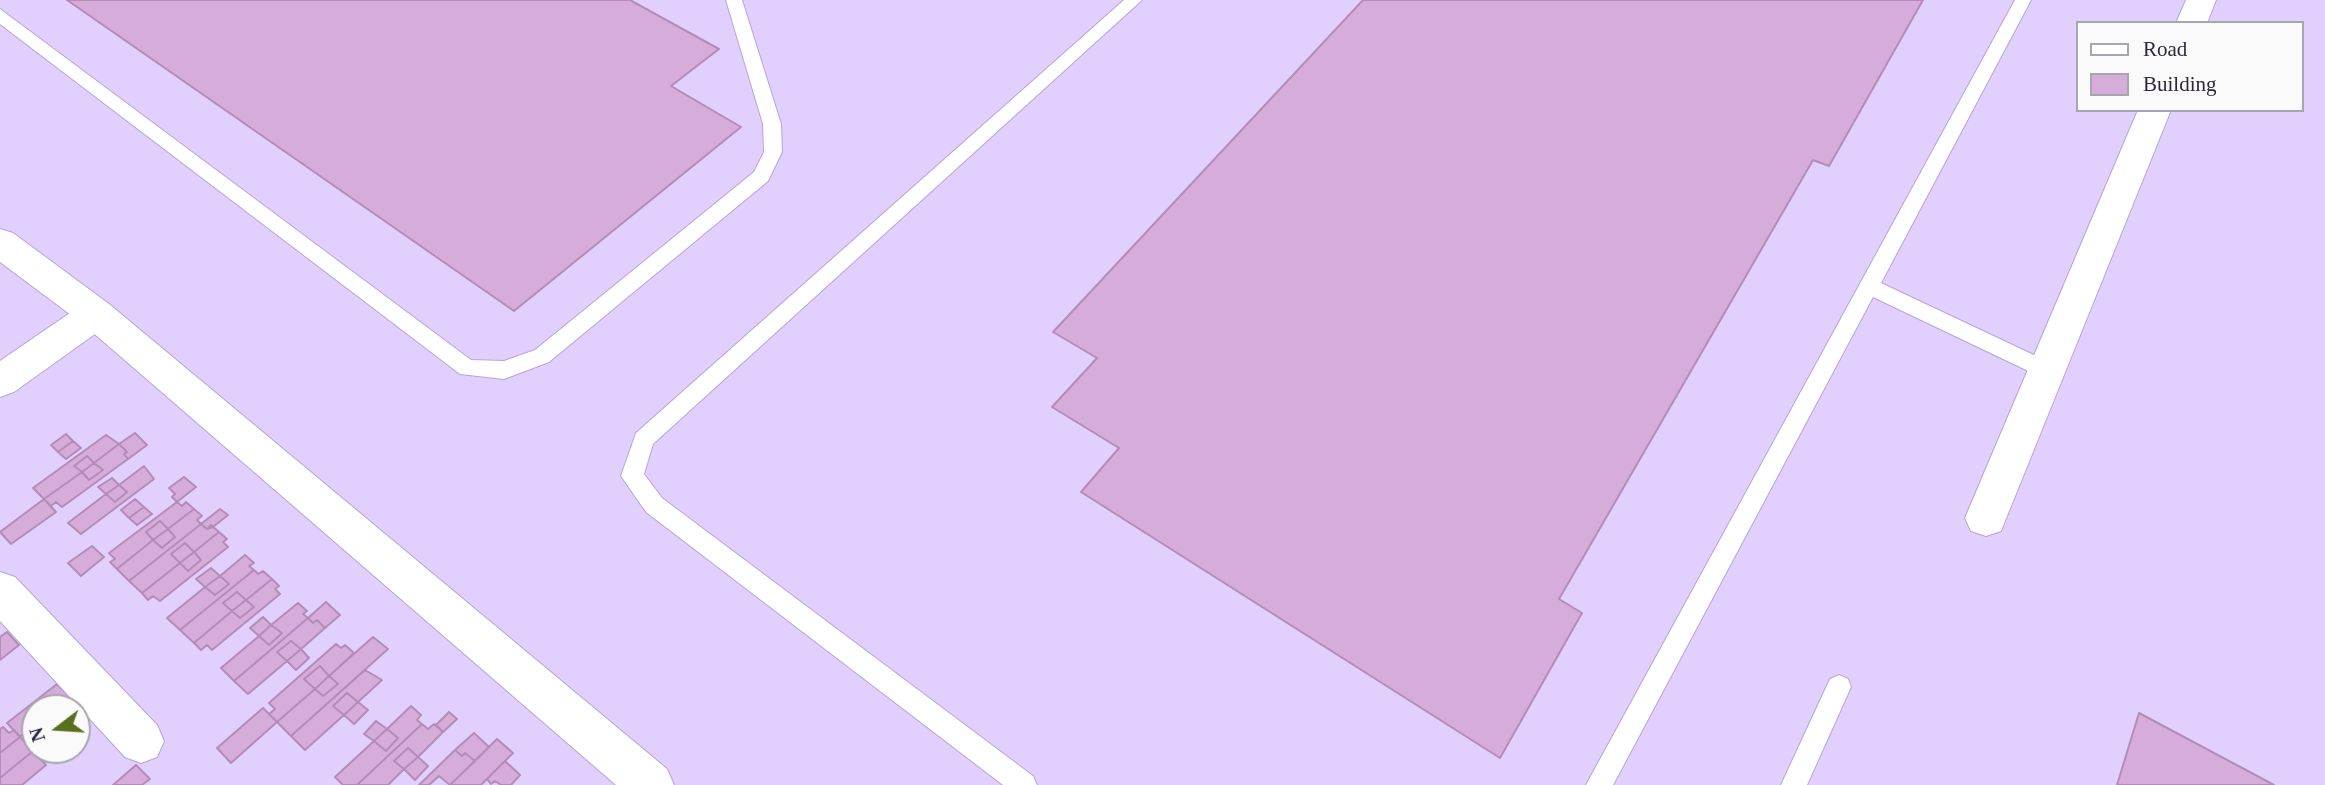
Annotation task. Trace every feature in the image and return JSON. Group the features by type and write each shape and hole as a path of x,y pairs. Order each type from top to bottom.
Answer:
{"street":[{"path":"2192,21 2201,0"},
{"path":"1986,518 2154,112"},
{"path":"0,243 96,314 651,785"},
{"path":"0,381 96,314"},
{"path":"0,591 141,741"}],"lane":[{"path":"0,15 467,368 504,370 542,356 761,176 773,152 772,124 734,0"},
{"path":"1024,785 654,505 632,476 644,439 1134,0"},
{"path":"1599,785 1871,287 2023,0"},
{"path":"1871,287 2048,371"},
{"path":"1794,785 1839,687"}],"building":[{"path":"67,0 630,0 719,49 671,86 741,127 514,311"},
{"path":"1363,0 1923,0 1829,166 1813,160 1559,599 1582,613 1500,758 1081,492 1119,448 1052,407 1097,358 1053,332"},
{"path":"135,433 147,445 128,459 124,454 127,452 119,444"},
{"path":"66,434 73,441 58,452 51,445"},
{"path":"106,435 119,444 94,463 87,456 74,466 82,472 44,499 33,488"},
{"path":"73,441 81,448 66,459 58,452"},
{"path":"119,444 127,452 124,454 128,459 62,507 56,502 51,506 44,499 82,472 89,480 103,470 94,463"},
{"path":"87,456 94,463 82,472 74,466"},
{"path":"94,463 103,470 89,480 82,472"},
{"path":"144,466 154,479 81,534 68,523 106,494 115,502 127,492 119,485"},
{"path":"184,477 196,487 177,502 172,497 175,494 169,488"},
{"path":"112,478 119,485 106,494 98,487"},
{"path":"119,485 127,492 115,502 106,494"},
{"path":"44,499 56,512 11,544 0,532"},
{"path":"135,499 144,507 129,518 121,510"},
{"path":"177,502 182,506 186,502 194,509 168,529 160,521 146,532 153,540 117,569 110,562 115,559 109,553"},
{"path":"144,507 152,514 137,525 129,518"},
{"path":"194,509 202,516 197,520 201,524 129,581 117,569 153,540 162,548 175,537 168,529"},
{"path":"220,509 228,515 207,529 201,524"},
{"path":"160,521 168,529 153,540 146,532"},
{"path":"201,524 207,529 211,525 219,532 194,552 185,543 171,554 180,563 142,593 129,581"},
{"path":"168,529 175,537 162,548 153,540"},
{"path":"219,532 227,539 223,542 228,547 160,601 153,596 148,600 142,593 180,563 188,571 201,560 194,552"},
{"path":"185,543 194,552 180,563 171,554"},
{"path":"92,546 104,557 81,576 68,563"},
{"path":"194,552 201,560 188,571 180,563"},
{"path":"245,555 254,563 249,566 254,570 180,630 167,618 205,587 215,595 229,584 220,576"},
{"path":"211,568 220,576 205,587 196,579"},
{"path":"254,570 258,574 263,571 272,579 246,600 237,592 223,603 232,611 194,643 180,630"},
{"path":"220,576 229,584 215,595 205,587"},
{"path":"272,579 279,586 275,589 280,594 212,650 207,645 201,650 194,643 232,611 240,618 254,607 246,600"},
{"path":"237,592 246,600 232,611 223,603"},
{"path":"246,600 254,607 240,618 232,611"},
{"path":"326,602 340,615 325,628 317,620 313,623 308,618"},
{"path":"298,603 307,611 303,614 308,618 234,681 221,668 259,636 269,645 282,633 271,625"},
{"path":"263,617 271,625 259,636 250,628"},
{"path":"308,618 313,623 317,620 325,628 301,649 291,641 277,652 287,661 248,694 234,681"},
{"path":"271,625 282,633 269,645 259,636"},
{"path":"7,632 19,645 0,660 0,637"},
{"path":"373,637 388,649 291,736 277,722 315,689 323,696 338,684 329,676"},
{"path":"291,641 301,649 287,661 277,652"},
{"path":"336,644 341,648 345,645 354,653 329,676 320,666 304,679 315,689 277,722 269,714 275,709 269,703"},
{"path":"301,649 309,658 296,670 287,661"},
{"path":"320,666 329,676 315,689 304,679"},
{"path":"365,670 382,680 358,702 347,693 333,706 344,715 305,750 291,736"},
{"path":"329,676 338,684 323,696 315,689"},
{"path":"57,684 67,694 44,694"},
{"path":"347,693 358,702 344,715 333,706"},
{"path":"358,702 368,710 354,724 344,715"},
{"path":"411,706 421,715 417,720 422,724 357,785 343,785 335,777 374,741 386,751 398,738 387,729"},
{"path":"263,708 277,722 231,763 217,748"},
{"path":"21,712 21,736 20,737 7,723"},
{"path":"449,712 457,719 443,732 436,725"},
{"path":"2139,713 2274,785 2117,785"},
{"path":"376,721 387,729 374,741 364,734"},
{"path":"422,724 428,729 434,724 443,732 418,757 408,748 394,761 404,769 388,785 357,785"},
{"path":"3,727 9,733 14,730 20,737 0,753 0,729"},
{"path":"387,729 398,738 386,751 374,741"},
{"path":"474,733 489,747 475,761 465,753 462,756 455,750"},
{"path":"21,738 21,761 0,778 0,753"},
{"path":"497,739 513,753 481,785 450,785"},
{"path":"408,748 418,757 404,769 394,761"},
{"path":"455,750 462,756 465,753 475,761 450,785 439,776 429,785 419,785"},
{"path":"418,757 428,766 415,780 404,769"},
{"path":"21,761 21,764 46,765 22,785 0,785 0,778"},
{"path":"505,761 520,775 511,785 501,785 495,781 491,784 487,779"},
{"path":"136,765 150,779 142,785 113,785"}]}
